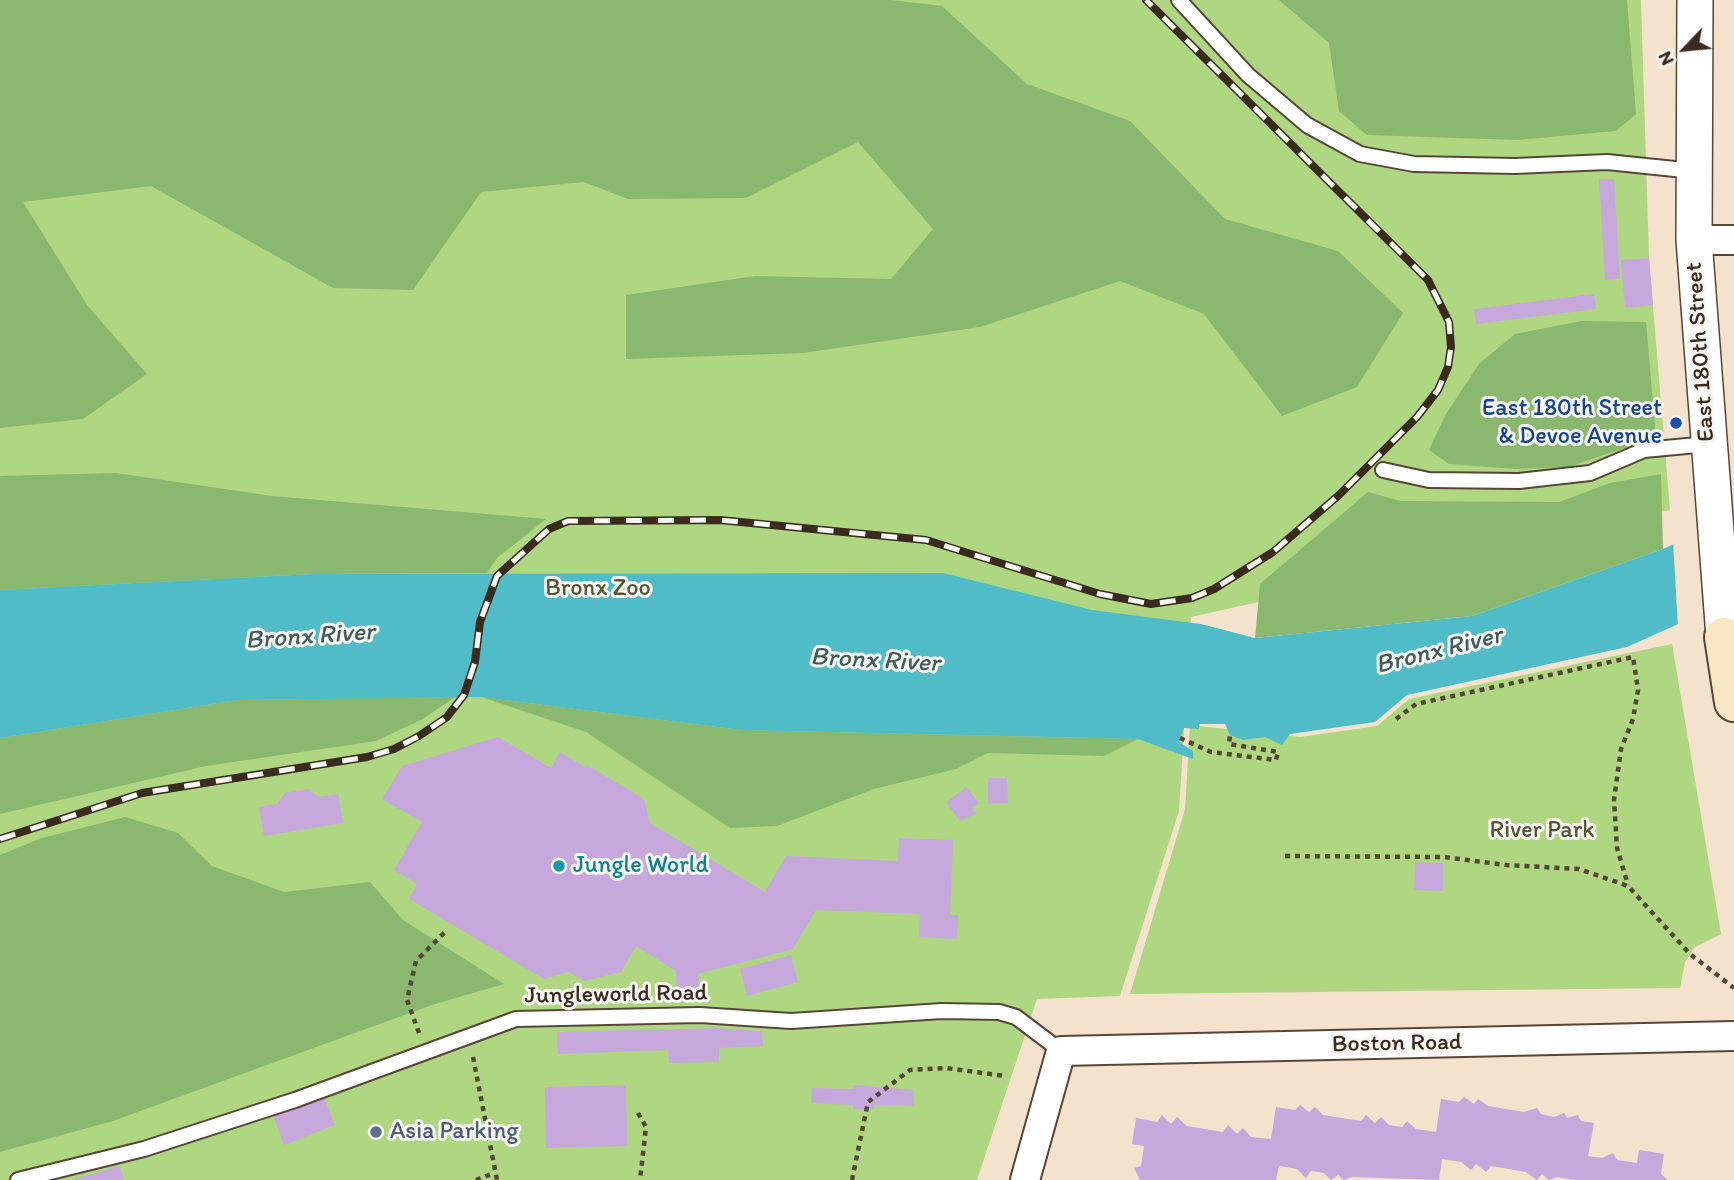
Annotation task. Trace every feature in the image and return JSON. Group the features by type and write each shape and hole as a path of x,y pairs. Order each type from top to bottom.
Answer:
{"main road":[{"name":"East 180th Street","path":"1722,624 1734,702"}],"street":[{"name":"East 180th Street","path":"1695,0 1693,240 1722,624"},
{"path":"1693,240 1734,240"},
{"name":"Boston Road","path":"1060,1051 1734,1036"},
{"path":"1025,1180 1060,1051"}],"lane":[{"path":"1179,0 1248,75 1307,125 1360,154 1414,164 1515,166 1607,162 1694,172"},
{"path":"1383,470 1429,480 1519,481 1590,473 1644,450 1708,444"},
{"name":"Jungleworld Road","path":"18,1180 144,1149 427,1053 516,1018 699,1015 791,1021 942,1011 999,1012 1016,1017 1060,1051"}],"path":[{"path":"1396,719 1416,704 1633,657 1638,690 1633,719 1621,749 1614,800 1617,848 1628,886 1690,954 1734,988"},
{"path":"1180,738 1211,752 1276,760 1278,752 1229,744 1230,735"},
{"path":"1285,856 1444,857 1506,865 1579,869 1628,886"},
{"path":"427,1053 407,1000 416,961 445,932"},
{"path":"469,1037 497,1180"},
{"path":"852,1180 868,1102 910,1070 946,1068 1005,1076"},
{"path":"638,1113 646,1127 640,1180"},
{"path":"476,1180 494,1173"}],"green space":[{"name":"Bronx Zoo","path":"0,0 1641,0 1649,258 1670,510 1191,617 1179,811 1120,996 1037,999 977,1180 0,1180"},
{"path":"0,0 891,0 942,6 1027,84 1130,121 1225,219 1338,251 1403,313 1357,387 1282,416 1204,314 1120,281 980,327 803,353 626,359 626,295 755,276 891,279 933,229 858,142 746,198 628,199 584,182 481,192 413,290 333,288 151,186 23,202 87,305 147,374 83,419 0,428"},
{"path":"1279,0 1627,0 1636,114 1616,131 1517,140 1367,135 1339,111 1329,43"},
{"path":"1581,321 1646,322 1656,437 1569,467 1516,469 1449,464 1429,450 1446,414 1479,364 1515,334"},
{"path":"116,473 272,496 546,519 497,558 487,573 313,574 0,590 0,476"},
{"path":"1661,474 1663,549 1472,616 1255,638 1260,584 1368,492 1401,501 1559,502 1610,483"},
{"name":"River Park","path":"1672,644 1721,934 1695,947 1685,962 1680,988 1130,994 1185,809 1190,725 1300,737 1377,726 1409,699"},
{"path":"455,697 423,719 376,741 206,766 0,814 0,738 237,700"},
{"path":"481,697 741,730 1138,739 1104,756 988,753 956,769 874,789 777,826 730,828 586,732"},
{"path":"125,817 178,833 212,866 284,892 370,882 403,920 504,984 432,1005 113,1121 0,1152 0,855 42,838"}],"water":[{"name":"Bronx River","path":"1734,516 1734,599 1627,647 1407,695 1375,722 1290,734 1282,745 1265,737 1243,740 1230,735 1225,724 1199,724 1199,729 1184,728 1179,742 1193,751 1193,759 1138,739 741,730 481,697 237,700 0,738 0,590 313,574 943,573 1092,610 1201,624 1255,638 1472,616 1663,549"}],"pier":[{"path":"1734,513 1734,603 1678,628 1673,541"}],"building":[{"path":"1599,179 1614,179 1620,279 1605,280"},
{"path":"1649,258 1653,305 1625,308 1621,260"},
{"path":"1594,294 1596,309 1476,324 1474,309"},
{"name":"Jungle World","path":"498,737 551,768 560,752 585,767 587,765 644,799 650,823 765,892 786,856 898,861 899,838 953,840 950,915 958,915 957,939 919,937 920,914 816,910 793,949 698,974 702,991 677,998 676,971 636,946 621,972 584,981 569,972 544,979 409,899 417,884 394,870 422,822 382,799 402,766"},
{"path":"988,778 1007,778 1008,803 988,804"},
{"path":"966,787 979,803 972,808 977,813 960,821 946,803"},
{"path":"309,789 318,797 338,794 343,823 264,836 259,807 277,804 285,793"},
{"path":"1415,862 1443,863 1443,891 1414,890"},
{"path":"791,955 798,982 747,996 740,969"},
{"path":"715,1028 762,1031 763,1046 719,1048 719,1062 669,1063 668,1050 558,1054 557,1032"},
{"path":"626,1085 627,1146 546,1148 545,1087"},
{"path":"853,1085 914,1090 914,1106 874,1105 874,1109 853,1109 853,1105 811,1103 812,1088 853,1089"},
{"path":"323,1095 335,1125 284,1145 273,1115"},
{"path":"1464,1097 1474,1104 1478,1099 1488,1106 1524,1112 1537,1108 1541,1114 1554,1117 1564,1113 1567,1118 1578,1115 1581,1121 1594,1123 1588,1156 1602,1158 1613,1153 1617,1160 1637,1163 1639,1150 1664,1154 1661,1174 1668,1180 1575,1180 1557,1177 1549,1180 1542,1174 1537,1180 1526,1172 1491,1166 1486,1172 1476,1164 1471,1170 1461,1162 1442,1159 1439,1180 1352,1177 1344,1180 1338,1175 1331,1180 1324,1173 1311,1171 1306,1178 1297,1169 1279,1166 1276,1180 1140,1180 1134,1168 1141,1166 1144,1146 1132,1144 1136,1118 1157,1122 1162,1115 1171,1124 1177,1117 1187,1126 1223,1132 1228,1125 1237,1134 1243,1128 1251,1137 1271,1139 1276,1107 1295,1110 1300,1105 1309,1112 1315,1107 1323,1115 1361,1121 1366,1115 1375,1123 1381,1117 1389,1125 1402,1127 1407,1121 1416,1129 1436,1132 1441,1099 1459,1102"},
{"path":"120,1166 124,1180 75,1180 75,1179"}],"railway":[{"path":"0,839 142,793 367,757 394,749 419,736 447,717 464,695 475,662 480,622 497,576 549,529 568,521 720,520 926,540 1100,594 1151,604 1192,598 1214,589 1273,552 1339,495 1417,417 1438,390 1448,367 1451,347 1449,322 1428,280 1146,0"}],"place":[{"name":"East 180th Street & Devoe Avenue","path":"1676,423"},
{"name":"Jungle World","path":"559,866"},
{"name":"Asia Parking","path":"376,1132"}]}
